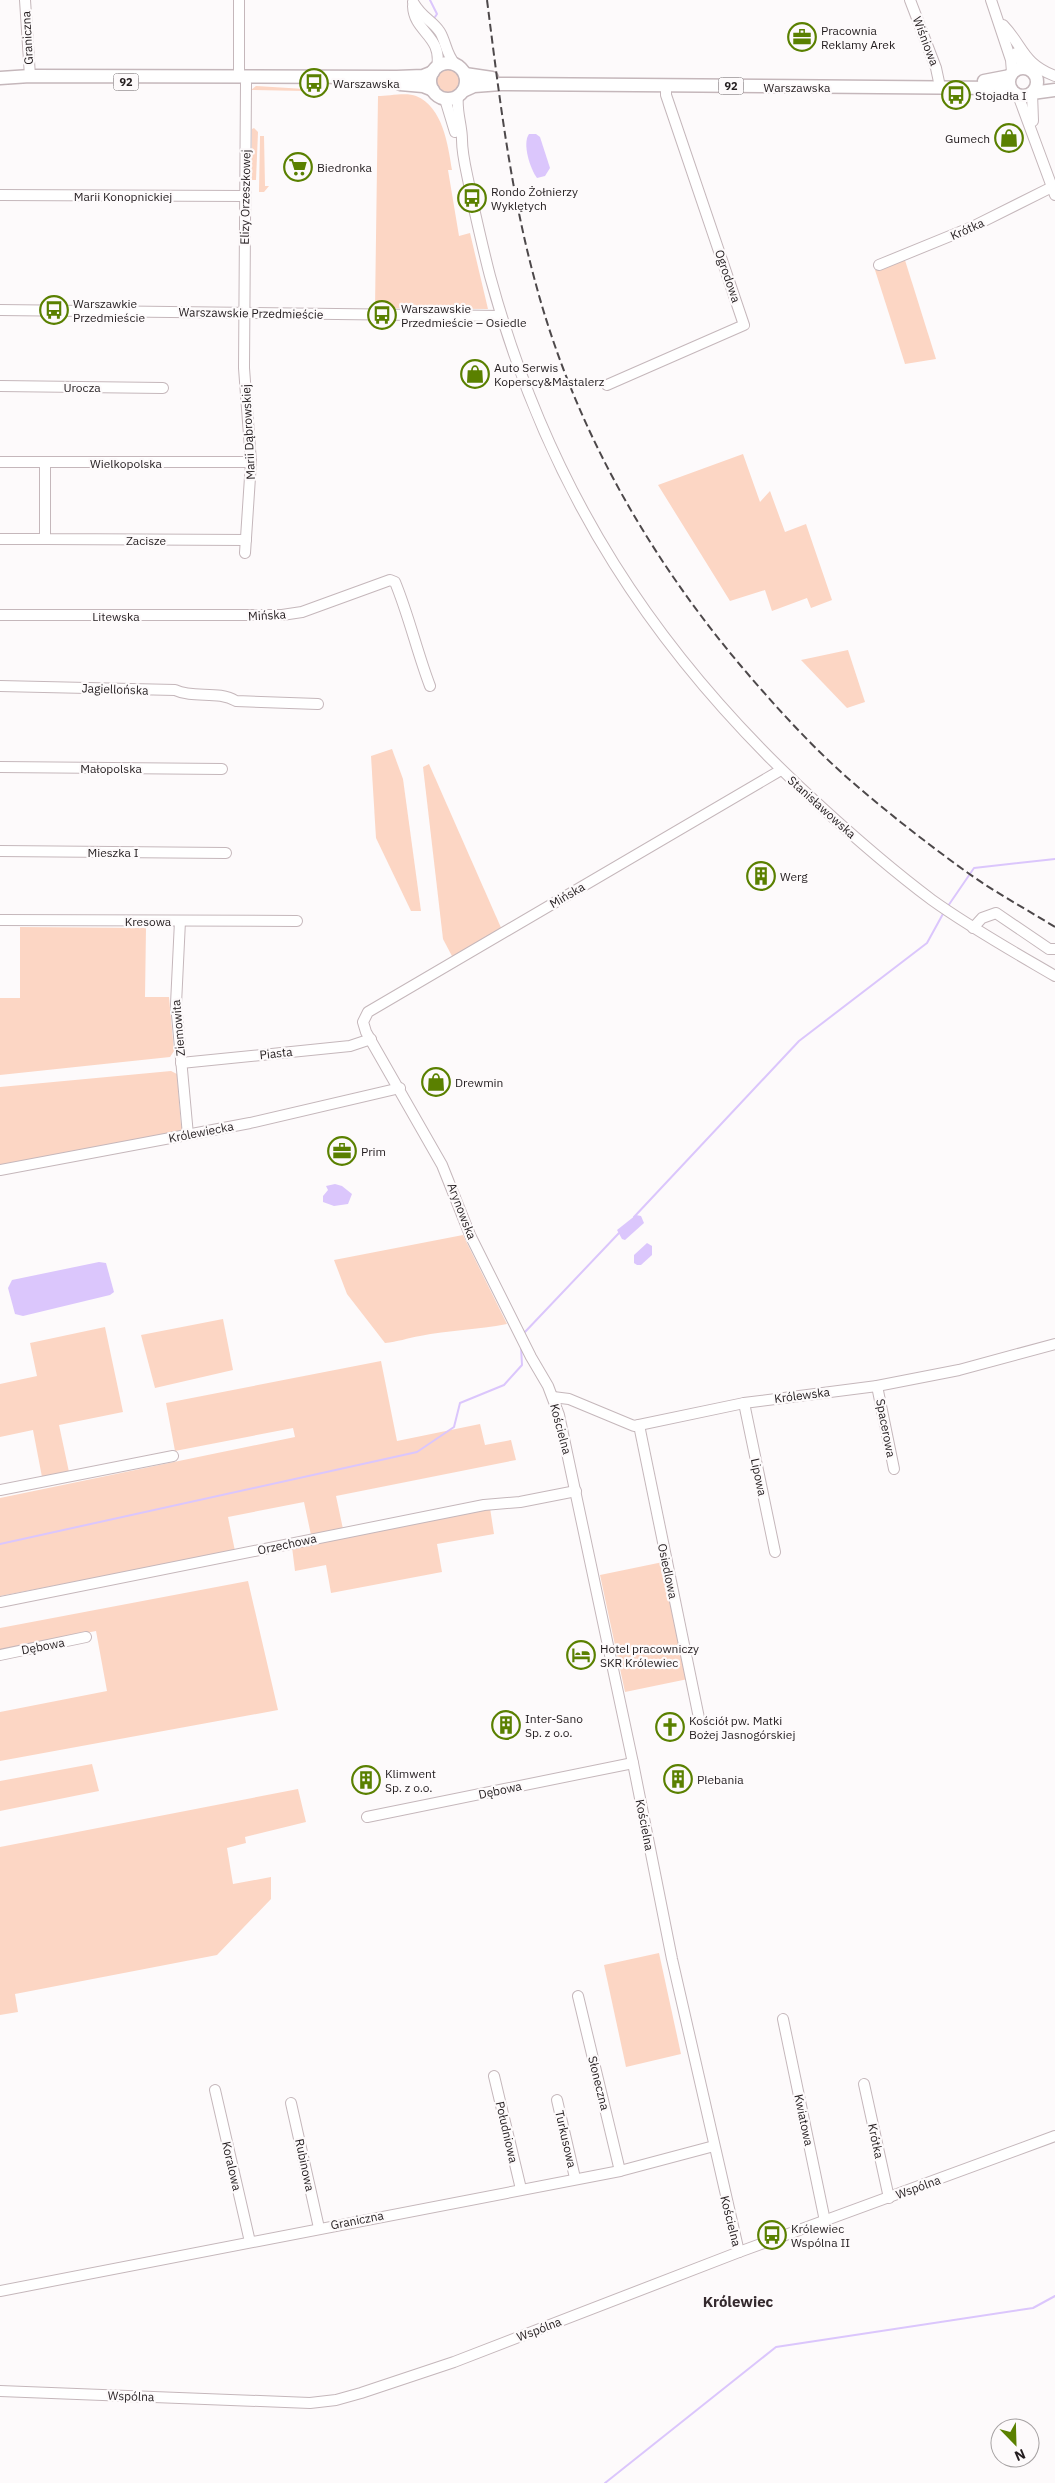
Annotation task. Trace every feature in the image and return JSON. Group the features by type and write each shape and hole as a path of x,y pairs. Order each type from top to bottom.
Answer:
{"main road":[{"name":"92","path":"1,78 13,81 397,77 424,76 444,63 455,64"},
{"path":"455,64 465,74 466,81 456,95"},
{"name":"92","path":"1011,74 1019,69 1026,69"},
{"path":"1026,69 1032,72 1036,78 1036,87 1032,93"},
{"path":"433,90 430,80 435,70"},
{"name":"Warszawska","path":"465,74 492,78 939,82 980,82 1011,74"},
{"path":"1011,74 1009,85 1015,93"},
{"name":"92","path":"1,78 30,76 395,84 423,86 456,95"},
{"path":"1036,78 1055,82"},
{"name":"Warszawska","path":"456,95 474,86 490,84 991,88 1015,93"},
{"name":"92","path":"1015,93 1055,90"}],"street":[{"name":"Graniczna","path":"25,0 30,76"},
{"name":"Elizy Orzeszkowej","path":"239,0 246,80 244,312"},
{"name":"Wiśniowa","path":"910,0 936,68 939,82"},
{"path":"991,0 1011,60 1011,74"},
{"path":"413,1 420,14 439,31 448,55 455,64"},
{"path":"413,1 414,17 434,41 438,57 435,70"},
{"path":"996,14 1027,59 1041,70 1055,76"},
{"path":"1003,25 1026,69"},
{"name":"Ogrodowa","path":"607,385 744,325 666,95 666,86"},
{"path":"1015,93 1036,139 1054,191"},
{"path":"1032,93 1036,139"},
{"name":"Stanisławowska","path":"456,95 458,142 461,147 484,254 501,316 526,388 553,452 581,509 631,592 713,698 781,770 865,847 973,928 1055,976"},
{"name":"Krótka","path":"879,264 972,228 1054,191"},
{"name":"Marii Konopnickiej","path":"0,195 245,196"},
{"name":"Warszawskie Przedmieście","path":"0,310 501,316"},
{"name":"Marii Dąbrowskiej","path":"244,312 244,368 252,462 245,553"},
{"name":"Urocza","path":"0,386 164,388"},
{"name":"Wielkopolska","path":"0,462 252,462"},
{"path":"45,462 45,539"},
{"name":"Zacisze","path":"0,539 246,540"},
{"name":"Mińska","path":"232,616 282,615 302,612 390,580 394,582 410,620 417,651 430,686"},
{"name":"Litewska","path":"0,615 232,616"},
{"name":"Jagiellońska","path":"0,686 175,690 185,695 229,696 236,701 318,704"},
{"name":"Małopolska","path":"0,767 222,769"},
{"name":"Mińska","path":"365,1029 364,1019 368,1012 781,770"},
{"name":"Mieszka I","path":"0,851 226,853"},
{"path":"973,928 982,918 996,913 1049,948 1055,949"},
{"name":"Kresowa","path":"0,920 297,922"},
{"name":"Ziemowita","path":"180,921 176,997 188,1135"},
{"name":"Arynowska","path":"365,1029 442,1165 470,1235 553,1397"},
{"name":"Piasta","path":"181,1063 350,1046 371,1039"},
{"name":"Królewiecka","path":"0,1170 250,1123 400,1088"},
{"name":"Królewska","path":"553,1397 569,1399 634,1426 744,1403 877,1386 959,1370 1055,1344"},
{"name":"Spacerowa","path":"877,1386 894,1469"},
{"name":"Kościelna","path":"553,1397 576,1491 672,1959 739,2252"},
{"name":"Lipowa","path":"744,1403 775,1552"},
{"name":"Osiedlowa","path":"638,1425 699,1718"},
{"path":"0,1490 173,1456"},
{"name":"Orzechowa","path":"0,1602 455,1511 576,1491"},
{"name":"Dębowa","path":"0,1655 86,1637"},
{"name":"Dębowa","path":"367,1817 633,1763"},
{"name":"Słoneczna","path":"578,1996 620,2171"},
{"name":"Kwiatowa","path":"783,2019 825,2221"},
{"name":"Południowa","path":"494,2076 521,2189"},
{"name":"Krótka","path":"864,2084 889,2198"},
{"name":"Koralowa","path":"215,2090 250,2242"},
{"name":"Turkusowa","path":"557,2100 575,2178"},
{"name":"Rubinowa","path":"291,2103 319,2228"},
{"name":"Wspólna","path":"0,2391 310,2403 336,2400 454,2362 739,2252 1055,2136"},
{"name":"Graniczna","path":"0,2291 575,2178 620,2171 714,2146"}],"shaded area":[{"path":"448,67 458,71 462,81 458,91 448,95 438,91 434,81 438,71"},
{"path":"256,86 305,89 305,91 251,90"},
{"path":"403,94 416,96 425,101 438,118 446,138 452,170 448,170 459,236 470,233 488,309 375,308 378,96"},
{"path":"254,128 258,132 256,180 252,180 252,129"},
{"path":"529,134 536,134 540,137 550,168 545,176 537,178 532,169 526,143"},
{"path":"260,136 264,136 265,186 269,186 264,192 259,192"},
{"path":"904,257 936,359 905,364 875,270"},
{"path":"743,454 760,502 770,491 785,532 806,524 832,600 811,608 807,598 772,611 765,590 730,601 658,485"},
{"path":"848,650 865,702 847,708 801,660"},
{"path":"392,749 403,779 421,911 411,911 376,838 371,756"},
{"path":"429,764 502,930 453,958 443,939 423,767"},
{"path":"20,927 146,928 145,997 169,997 174,1051 170,1057 0,1075 0,998 20,998"},
{"path":"171,1071 177,1074 181,1125 184,1126 182,1131 0,1166 0,1087"},
{"path":"335,1184 342,1186 352,1194 348,1204 334,1206 323,1202 323,1196 328,1190 326,1186"},
{"path":"636,1215 641,1216 644,1223 625,1240 622,1239 617,1230"},
{"path":"463,1235 507,1324 431,1334 385,1343 347,1294 334,1260"},
{"path":"647,1243 652,1246 652,1255 641,1265 637,1265 634,1263 634,1255"},
{"path":"99,1262 106,1263 114,1292 110,1295 23,1316 15,1314 8,1288 12,1280"},
{"path":"223,1319 233,1370 155,1388 141,1335"},
{"path":"105,1327 123,1412 59,1425 69,1472 42,1477 33,1430 0,1437 0,1384 37,1376 30,1343"},
{"path":"381,1361 397,1441 480,1424 485,1445 511,1440 516,1460 336,1496 343,1529 311,1535 304,1502 228,1517 235,1551 0,1596 0,1498 295,1437 293,1428 175,1451 166,1403"},
{"path":"490,1508 494,1534 437,1544 442,1572 331,1593 326,1565 295,1571 292,1547"},
{"path":"663,1562 688,1679 625,1692 600,1575"},
{"path":"248,1581 278,1710 0,1761 0,1712 107,1691 96,1631 0,1650 0,1628"},
{"path":"92,1764 99,1791 0,1811 0,1781"},
{"path":"298,1789 306,1822 245,1837 246,1843 227,1848 233,1884 271,1877 271,1899 217,1955 15,1994 18,2012 0,2015 0,1847"},
{"path":"659,1953 681,2054 626,2067 604,1965"}],"waterway":[{"path":"430,0 437,14 435,17"},
{"path":"948,906 974,868 1055,859"},
{"path":"634,1217 799,1041 927,943 944,912"},
{"path":"524,1333 619,1233"},
{"path":"0,1544 417,1452 454,1427 460,1403 504,1385 522,1365 521,1347"},
{"path":"605,2483 776,2347 1033,2308 1055,2296"}],"railway":[{"path":"487,0 512,176 535,281 551,334 570,386 592,436 644,532 706,623 767,696 822,754 879,805 953,862 989,887 1055,927"}],"place":[{"name":"Pracownia Reklamy Arek","path":"802,37"},
{"name":"Warszawska","path":"314,83"},
{"name":"Stojadła I","path":"956,95"},
{"name":"Gumech","path":"1009,138"},
{"name":"Biedronka","path":"298,167"},
{"name":"Rondo Żołnierzy Wyklętych","path":"472,198"},
{"name":"Warszawkie Przedmieście","path":"54,310"},
{"name":"Warszawskie Przedmieście – Osiedle","path":"382,315"},
{"name":"Auto Serwis Koperscy&Mastalerz","path":"475,374"},
{"name":"Werg","path":"761,876"},
{"name":"Drewmin","path":"436,1082"},
{"name":"Prim","path":"342,1151"},
{"name":"Hotel pracowniczy SKR Królewiec","path":"581,1655"},
{"name":"Inter-Sano Sp. z o.o.","path":"506,1725"},
{"name":"Kościół pw. Matki Bożej Jasnogórskiej","path":"670,1727"},
{"name":"Plebania","path":"678,1779"},
{"name":"Klimwent Sp. z o.o.","path":"366,1780"},
{"name":"Królewiec Wspólna II","path":"772,2235"}],"district":[{"name":"Królewiec","path":"738,2301"}]}
